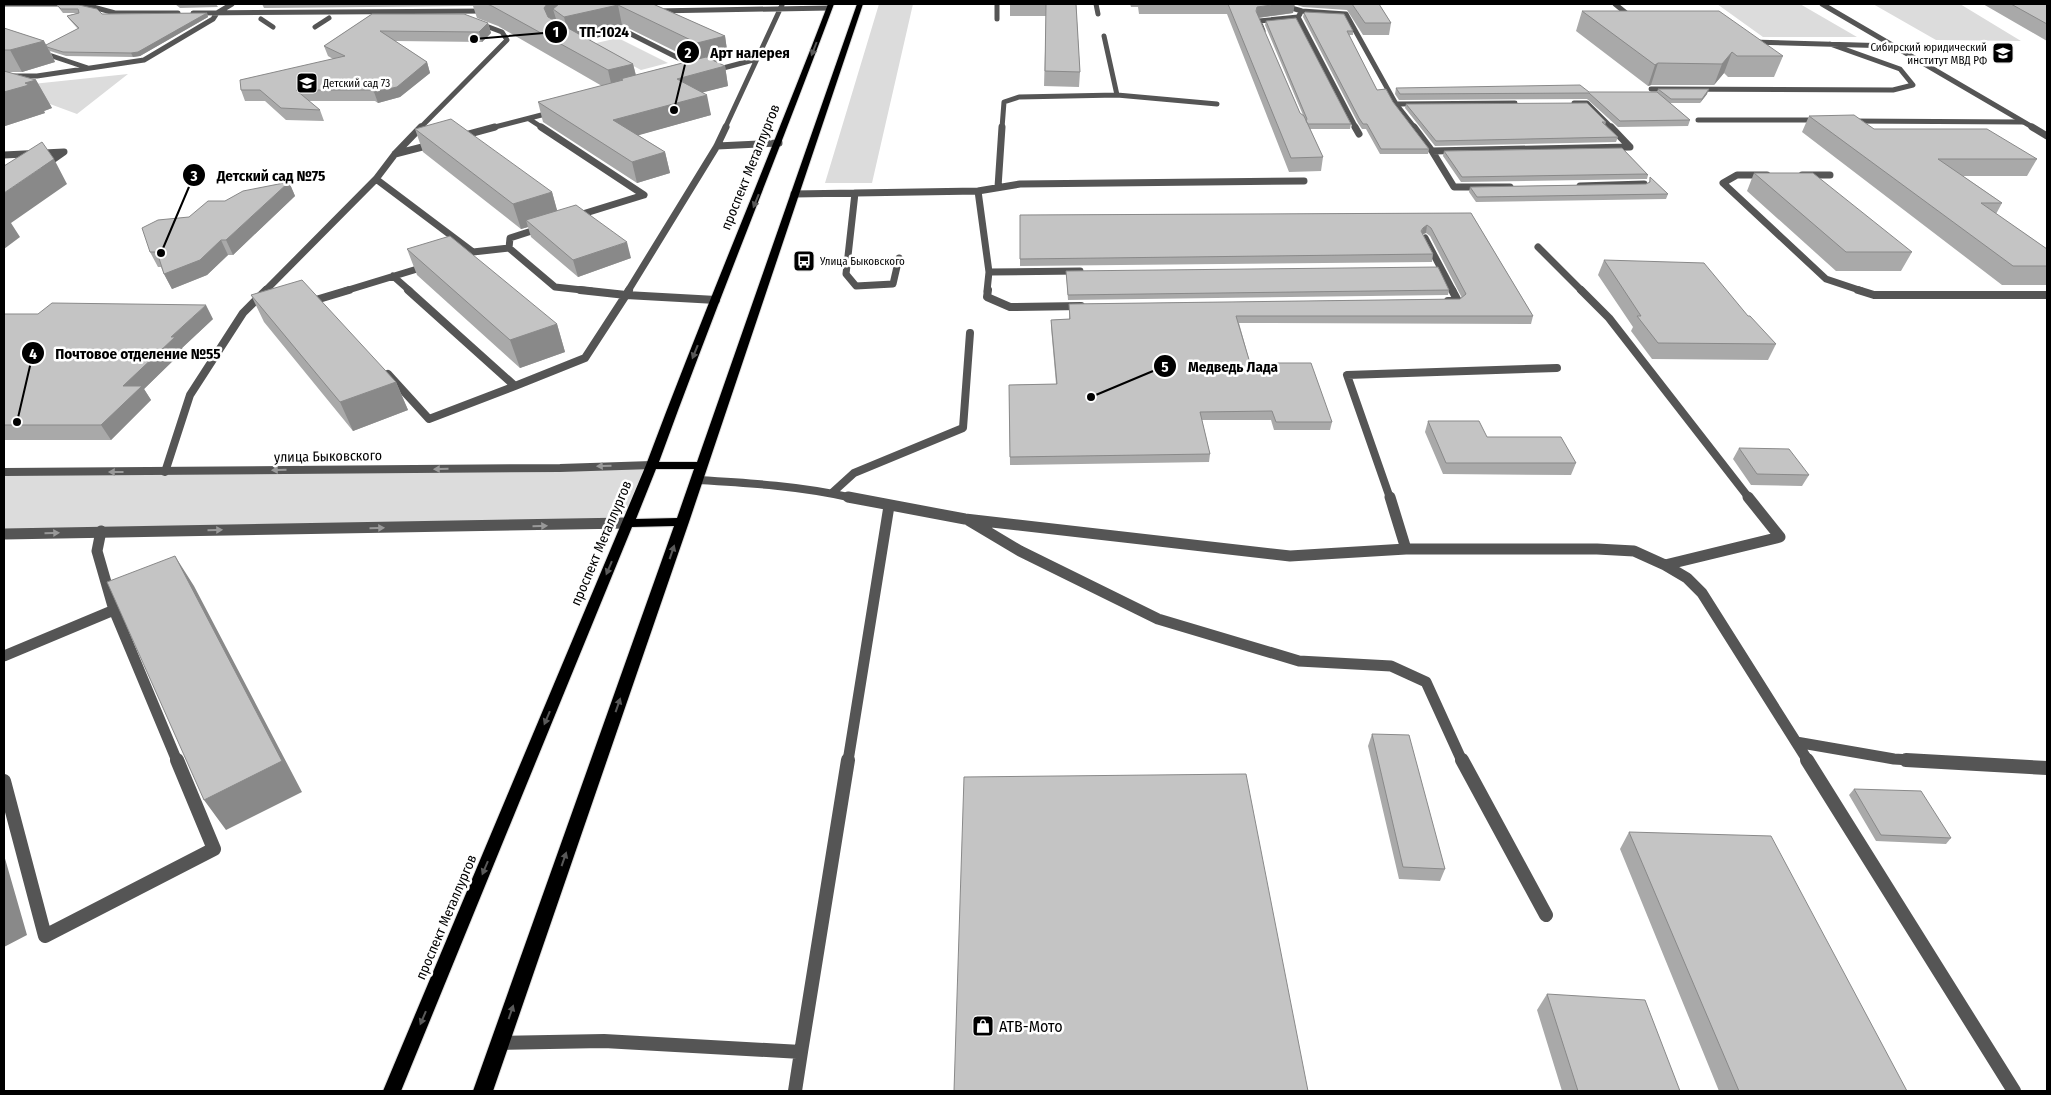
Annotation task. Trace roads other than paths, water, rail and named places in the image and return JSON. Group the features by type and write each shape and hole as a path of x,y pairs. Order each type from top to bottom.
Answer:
{"main road":[{"path":"483,1091 702,466 860,4"},
{"name":"проспект Металлургов","path":"392,1091 652,465 690,362 779,144 830,6"},
{"path":"652,465 702,466"},
{"path":"628,523 682,522"}],"street":[{"path":"4,4 82,4 99,6 115,13 499,11"},
{"path":"4,76 38,76 144,60 213,19 217,13 232,4"},
{"path":"293,12 306,4"},
{"path":"335,12 347,4"},
{"path":"165,472 190,395 243,313 376,179 395,154 507,40 502,32 471,18 487,4"},
{"path":"997,19 998,4"},
{"path":"1096,4 1098,14"},
{"path":"1277,4 1302,10 1346,14 1396,104 1432,151 1454,187 1521,186"},
{"path":"1615,4 1631,17"},
{"path":"1822,4 2047,136"},
{"path":"384,370 429,419 585,358 626,295 717,146 782,6"},
{"path":"648,11 830,6"},
{"path":"171,9 176,13"},
{"path":"1298,18 1302,10"},
{"path":"315,27 329,18"},
{"path":"1266,39 1259,22 1298,18"},
{"path":"1298,18 1359,134"},
{"path":"213,19 347,19"},
{"path":"261,19 273,27"},
{"path":"576,46 568,42 621,29 706,72 757,59"},
{"path":"1104,36 1117,94"},
{"path":"1746,42 1892,46"},
{"path":"1651,89 1893,90 1914,85 1900,68 1830,44"},
{"path":"30,49 91,69"},
{"path":"998,188 1004,102 1019,98 1117,94 1217,104"},
{"path":"1396,104 1520,103"},
{"path":"1432,151 1630,147 1587,103 1568,103"},
{"path":"451,139 557,111"},
{"path":"530,118 644,195 570,218"},
{"path":"1698,120 1826,120"},
{"path":"1845,120 2022,122"},
{"path":"460,137 468,142"},
{"path":"395,154 442,142"},
{"path":"717,146 779,144"},
{"path":"4,155 64,152 34,173"},
{"path":"1774,175 1737,175 1723,183 1826,279 1874,295 2047,295"},
{"path":"1793,175 1830,175"},
{"path":"376,179 473,252"},
{"path":"794,194 978,191 1020,184 1304,181"},
{"path":"1568,186 1644,184"},
{"path":"978,191 988,272 987,297 1010,307 1090,306"},
{"path":"855,194 846,274 856,286 893,284 899,258"},
{"path":"509,248 510,238 545,226"},
{"path":"1425,238 1458,301 1438,301"},
{"path":"1538,247 1609,318 1780,537 1665,565"},
{"path":"446,260 473,252 509,248 555,287 626,295 716,300"},
{"path":"300,304 319,300 438,263"},
{"path":"1431,268 1441,267"},
{"path":"988,272 1087,271"},
{"path":"393,276 515,386"},
{"path":"319,300 326,308"},
{"path":"243,313 252,311"},
{"path":"832,493 854,473 963,428 970,333"},
{"path":"1406,549 1384,477 1347,375 1557,368"},
{"name":"улица Быковского","path":"4,472 560,468 652,465"},
{"path":"697,480 760,484 832,493 889,506 965,519 1290,556 1406,549 1597,548 1634,551 1665,565 1687,578 1702,592 2014,1091"},
{"path":"795,1091 889,506"},
{"path":"965,519 1020,551 1158,619 1220,640 1299,660 1390,666 1426,682 1452,742 1546,915"},
{"path":"4,534 628,523"},
{"path":"4,781 45,936 214,849 114,610 96,551 101,531"},
{"path":"4,656 114,610"},
{"path":"1796,742 1894,759 2047,768"},
{"path":"500,1043 604,1041 801,1052"}],"place":[{"name":"ТП-1024","path":"474,39"},
{"name":"Сибирский юридический институт МВД РФ","path":"2003,53"},
{"name":"Детский сад 73","path":"307,83"},
{"name":"Арт налерея","path":"674,110"},
{"name":"Детский сад №75","path":"161,253"},
{"name":"Улица Быковского","path":"804,261"},
{"name":"Медведь Лада","path":"1091,397"},
{"name":"Почтовое отделение №55","path":"17,422"},
{"name":"АТВ-Мото","path":"983,1026"}]}
